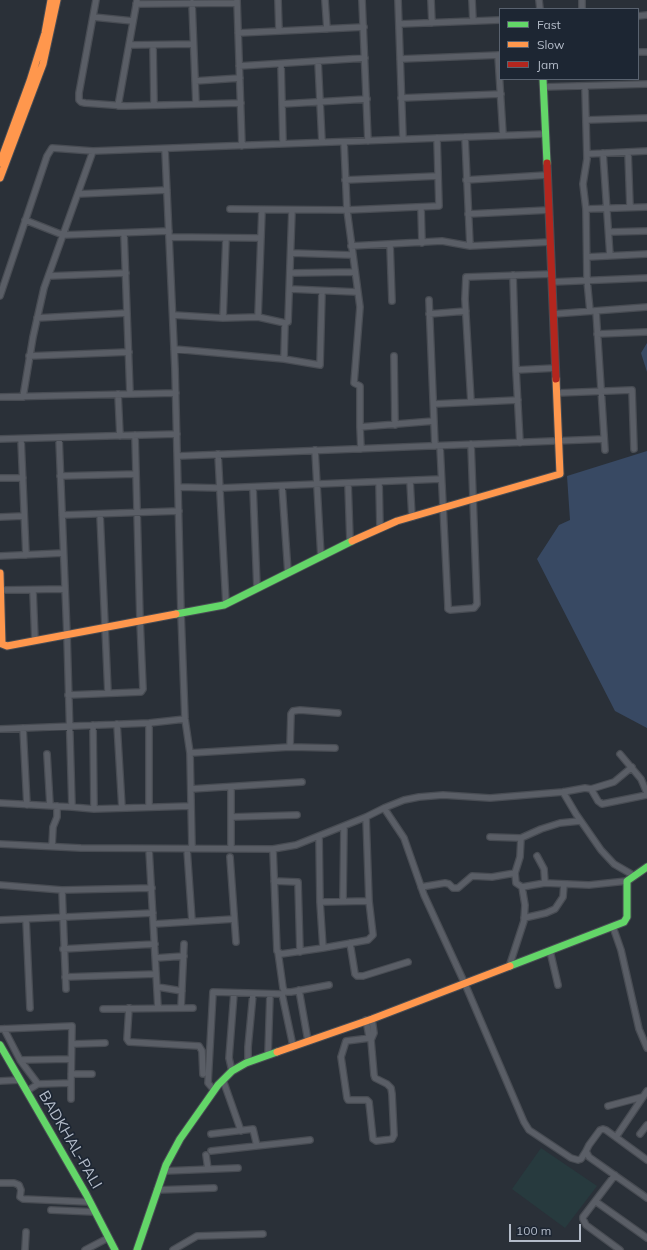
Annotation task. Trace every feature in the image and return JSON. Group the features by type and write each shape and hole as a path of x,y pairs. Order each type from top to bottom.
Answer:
{"street":[{"path":"0,163 30,81 45,33 51,0"},
{"path":"0,178 43,64 57,0"},
{"path":"96,0 79,100 85,103 118,106 241,103"},
{"path":"278,0 279,31"},
{"path":"326,0 327,29"},
{"path":"362,0 368,141"},
{"path":"398,0 403,139"},
{"path":"431,0 432,23"},
{"path":"472,0 473,21"},
{"path":"118,106 136,2 192,3 237,1 242,146"},
{"path":"192,3 196,104"},
{"path":"93,17 133,21"},
{"path":"399,24 499,20"},
{"path":"238,33 364,27"},
{"path":"129,46 193,44"},
{"path":"153,45 154,105"},
{"path":"400,59 499,55"},
{"path":"239,66 365,58"},
{"path":"318,61 322,142"},
{"path":"281,64 283,144"},
{"path":"195,81 240,78"},
{"path":"500,80 503,136"},
{"path":"0,573 2,644 7,646 106,629 140,620 226,604 350,541 380,528 412,516 560,474 543,80"},
{"path":"543,87 647,84"},
{"path":"585,86 587,154 583,184 586,209 587,280 598,334 605,450"},
{"path":"401,98 501,94"},
{"path":"282,104 367,99"},
{"path":"586,120 647,118"},
{"path":"0,296 47,156 52,148 93,151 545,134"},
{"path":"464,137 470,246"},
{"path":"230,209 347,210 439,206 437,138"},
{"path":"344,142 347,210 354,272 360,307 354,383 360,386 361,449"},
{"path":"165,148 176,393 185,719 190,754 192,921"},
{"path":"23,397 37,318 49,276 93,151"},
{"path":"628,152 630,207"},
{"path":"587,154 647,152"},
{"path":"603,153 610,256"},
{"path":"466,180 547,175"},
{"path":"345,180 438,176"},
{"path":"78,194 167,190"},
{"path":"421,207 422,243"},
{"path":"586,209 647,207"},
{"path":"258,317 262,210"},
{"path":"284,359 285,323 288,322 289,319 292,210"},
{"path":"468,214 549,210"},
{"path":"25,220 63,235 124,233 169,234 226,238 261,238"},
{"path":"609,232 647,231"},
{"path":"124,233 130,394"},
{"path":"223,318 226,238"},
{"path":"351,246 442,241 470,246 550,242"},
{"path":"390,244 392,301"},
{"path":"291,253 352,255"},
{"path":"587,257 647,254"},
{"path":"291,273 354,272"},
{"path":"49,276 126,273"},
{"path":"471,402 466,311 466,277 552,274"},
{"path":"513,275 520,443"},
{"path":"552,282 647,278"},
{"path":"290,289 357,292"},
{"path":"174,349 284,359 320,365 322,290"},
{"path":"429,300 434,421 441,479 448,609 450,610 474,608 477,604 471,444"},
{"path":"553,314 647,307"},
{"path":"429,314 466,311"},
{"path":"37,318 127,313"},
{"path":"173,315 223,318 258,317 285,323"},
{"path":"598,334 646,332"},
{"path":"30,356 129,352"},
{"path":"394,356 395,424"},
{"path":"516,370 556,368"},
{"path":"557,393 632,390 634,449"},
{"path":"0,398 176,393"},
{"path":"118,394 120,436"},
{"path":"434,404 518,400"},
{"path":"360,427 434,421"},
{"path":"0,439 177,434"},
{"path":"68,695 141,692 143,689 135,435"},
{"path":"59,438 72,807"},
{"path":"21,439 26,555"},
{"path":"178,456 604,439"},
{"path":"315,450 321,557"},
{"path":"218,454 226,604"},
{"path":"60,476 136,474"},
{"path":"0,478 23,478"},
{"path":"178,487 253,487 441,479"},
{"path":"410,481 412,516"},
{"path":"379,482 380,528"},
{"path":"348,483 350,541"},
{"path":"282,486 288,573"},
{"path":"253,487 257,588"},
{"path":"62,515 179,511"},
{"path":"100,514 108,693"},
{"path":"0,517 24,516"},
{"path":"0,556 63,553"},
{"path":"1,590 65,589"},
{"path":"33,590 35,641"},
{"path":"290,747 293,712 300,710 338,713"},
{"path":"0,729 149,723 185,719"},
{"path":"149,723 149,808"},
{"path":"117,724 122,808"},
{"path":"93,725 94,810"},
{"path":"23,728 27,805"},
{"path":"190,754 290,747 335,748"},
{"path":"47,754 50,805"},
{"path":"591,789 598,801 602,804 647,794 641,779 620,754"},
{"path":"0,844 80,848 274,849 296,845 411,798 443,795 490,798 563,792 585,788 591,789 614,782 632,767"},
{"path":"190,789 302,782"},
{"path":"231,787 231,849"},
{"path":"563,792 580,821 605,855 614,864 633,875"},
{"path":"0,803 50,805 94,810 191,806"},
{"path":"52,846 53,827 57,817 57,806"},
{"path":"384,808 404,838 421,887 465,984 524,1122 529,1130 571,1158 578,1160 581,1158 600,1130 603,1129 647,1160"},
{"path":"231,817 297,815"},
{"path":"278,952 281,954 300,952 368,940 373,935 369,901 366,817"},
{"path":"490,837 522,838 541,829 560,823 580,821"},
{"path":"343,900 344,826"},
{"path":"319,836 320,902 323,948"},
{"path":"522,838 520,857 515,873 516,883 522,887 545,883 589,886 627,880 647,867"},
{"path":"149,849 158,1008"},
{"path":"274,849 274,881 278,952 283,988 285,992 291,992 329,985"},
{"path":"537,856 544,869 545,883"},
{"path":"230,857 236,942"},
{"path":"421,887 446,883 450,884 453,888 458,888 472,876 492,877 515,873"},
{"path":"137,1250 164,1171 180,1139 214,1090 232,1071 248,1062 465,984 624,922 627,917 627,880"},
{"path":"274,881 298,882 300,952"},
{"path":"524,918 546,913 555,909 563,897 564,884"},
{"path":"0,885 62,890 152,888"},
{"path":"508,966 524,918 525,905 522,887"},
{"path":"62,890 66,989"},
{"path":"320,902 343,900 369,901"},
{"path":"0,920 153,914"},
{"path":"26,919 30,1008"},
{"path":"154,924 234,919"},
{"path":"613,927 621,950 639,1029 647,1048"},
{"path":"350,943 355,974 357,976 363,976 408,962"},
{"path":"64,949 155,944"},
{"path":"181,1008 184,944"},
{"path":"550,951 558,985"},
{"path":"156,958 184,956"},
{"path":"65,978 156,974"},
{"path":"158,987 182,991"},
{"path":"299,990 308,1041"},
{"path":"214,1090 208,1083 213,992 282,994 292,1046"},
{"path":"232,1071 229,1058 234,993"},
{"path":"248,1062 253,994"},
{"path":"268,1055 270,994"},
{"path":"129,1008 127,1039 129,1042 199,1046 202,1051 202,1074"},
{"path":"103,1009 193,1008"},
{"path":"369,1019 374,1033 371,1039 374,1075 375,1078 387,1084 391,1088 394,1136 392,1139 376,1141 373,1139 369,1102 367,1100 348,1100 347,1098 341,1057 346,1041 371,1039"},
{"path":"38,1084 20,1060 2,1029 70,1025 72,1027 70,1059 71,1099"},
{"path":"72,1044 105,1043"},
{"name":"BADKHAL-PALI","path":"0,1045 90,1202 114,1250"},
{"path":"20,1060 70,1059"},
{"path":"71,1074 92,1074"},
{"path":"0,1081 20,1080"},
{"path":"223,1080 241,1131"},
{"path":"26,1091 38,1084 71,1083"},
{"path":"616,1137 647,1091"},
{"path":"608,1106 642,1097"},
{"path":"640,1134 647,1125"},
{"path":"211,1134 253,1129 257,1146"},
{"path":"208,1169 209,1153 310,1140"},
{"path":"586,1151 589,1157 647,1198"},
{"path":"164,1171 238,1168"},
{"path":"615,1175 583,1217 584,1222 620,1250"},
{"path":"0,1183 14,1183 19,1185 21,1190 20,1197 23,1199 90,1202"},
{"path":"157,1190 214,1188"},
{"path":"595,1201 647,1238"},
{"path":"51,1210 95,1212"},
{"path":"25,1250 26,1232"},
{"path":"173,1250 197,1236 263,1234"},
{"path":"85,1250 108,1238"}],"green space":[{"path":"541,1148 597,1186 565,1228 512,1189"}],"water":[{"path":"647,343 647,372 641,353"},
{"path":"647,451 647,728 615,711 537,559 559,525 570,520 567,476"}],"traffic: fast":[{"path":"543,80 547,163"},
{"path":"176,614 224,605 352,541"},
{"path":"510,966 624,922 627,917 627,881 647,867"},
{"path":"0,1045 86,1194 115,1250"},
{"path":"137,1250 166,1165 180,1139 218,1085 232,1071 246,1063 277,1052"}],"traffic: slow":[{"path":"0,163 30,81 45,33 51,0"},
{"path":"0,178 43,64 57,0"},
{"path":"352,541 397,521 560,474 556,379"},
{"path":"0,573 2,644 7,646 176,614"},
{"path":"277,1052 372,1019 510,966"}],"traffic: jam":[{"path":"547,163 556,379"}]}
